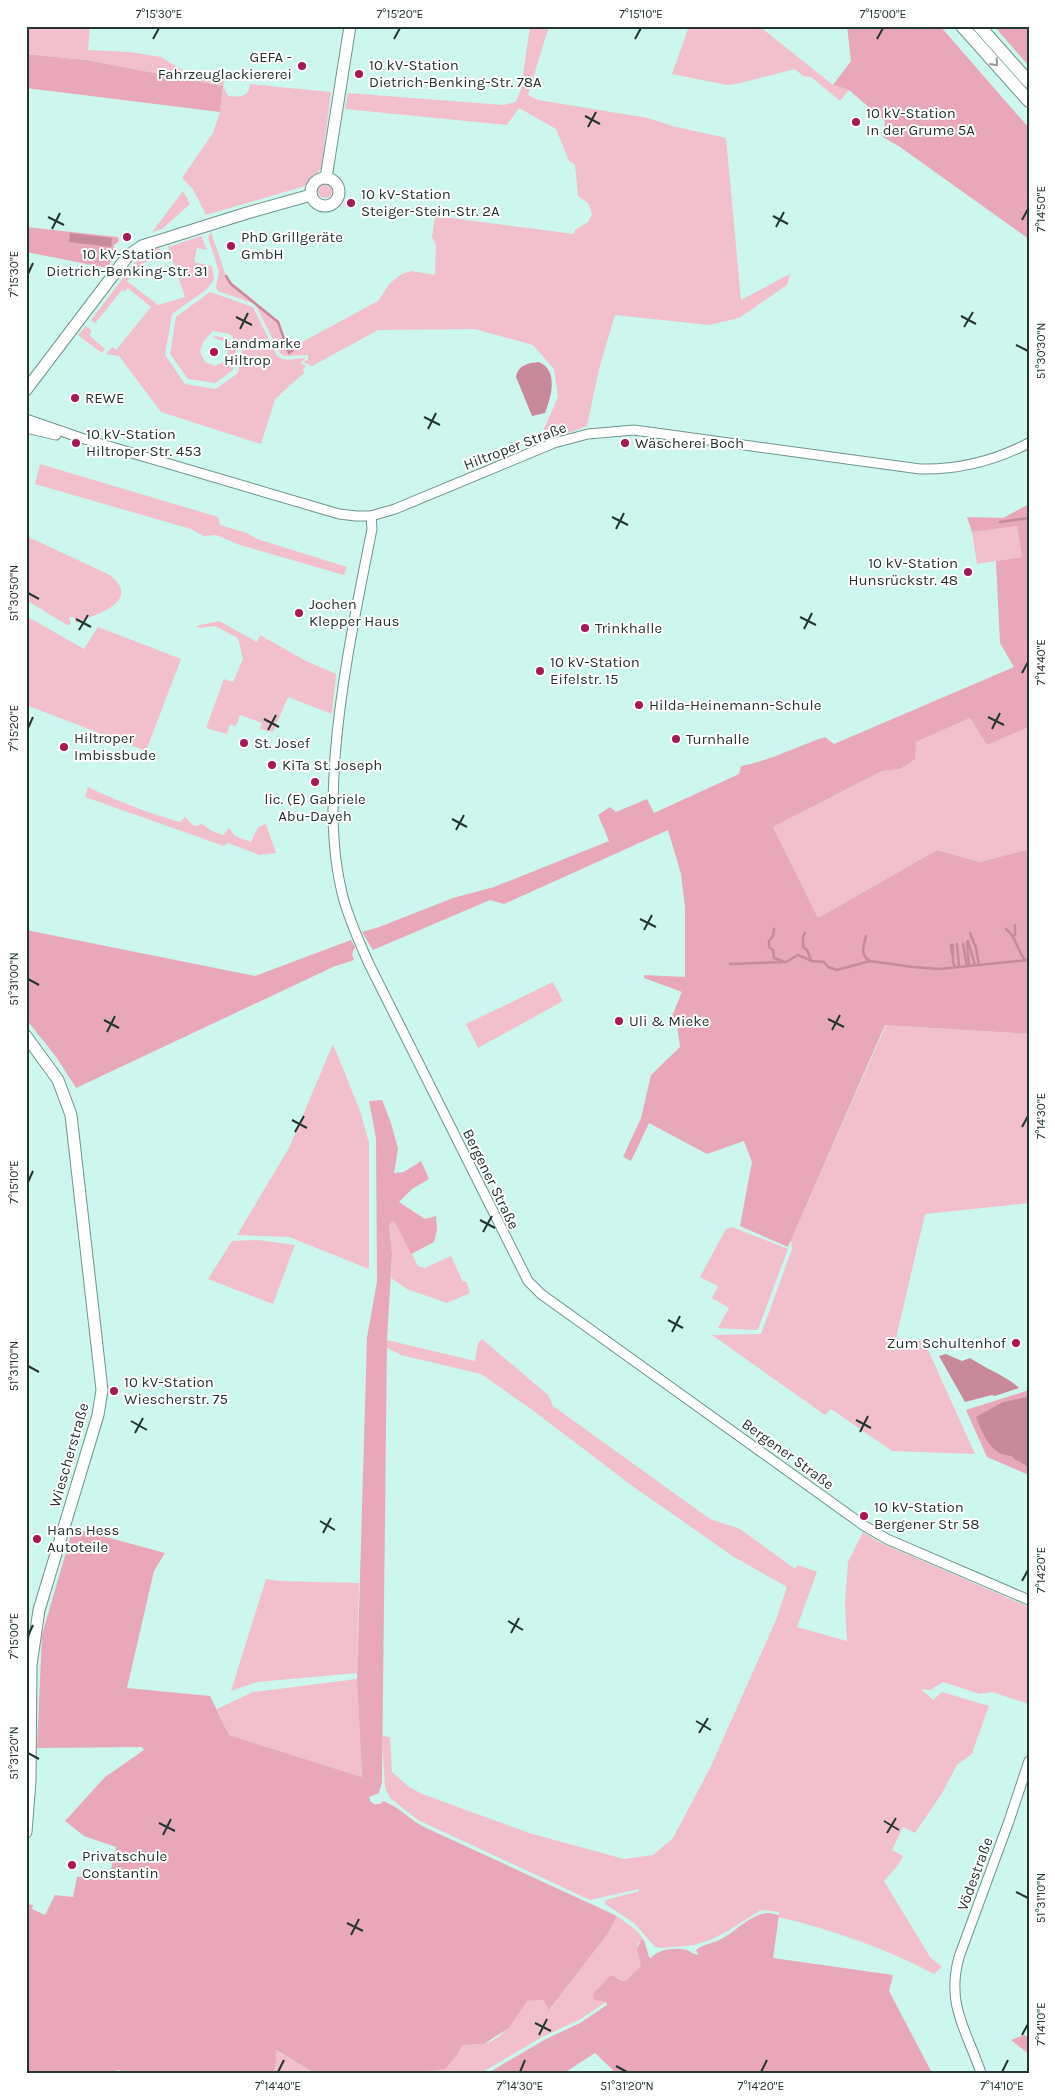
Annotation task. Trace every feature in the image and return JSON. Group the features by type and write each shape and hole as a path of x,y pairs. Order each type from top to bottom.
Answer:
{"highway":[{"path":"962,26 1029,101"},
{"path":"979,26 1029,82"}],"main road":[{"path":"326,178 350,26"},
{"path":"320,178 333,181 338,187 338,196 331,204 322,205 313,200 311,195 312,185 320,178"},
{"path":"26,390 120,266 142,246 311,195"},
{"path":"26,379 49,360"},
{"name":"Wiescherstraße","path":"26,1036 62,1087 71,1115 102,1390 98,1415 39,1610 31,1665 30,1781 26,1832"}],"street":[{"name":"Hiltroper Straße","path":"26,419 81,438 328,511 356,516 371,516 428,496 554,443 588,434 609,431 643,431 920,469 946,468 980,463 999,457 1029,443"},
{"name":"Hiltroper Straße","path":"26,428 81,438"},
{"name":"Bergener Straße","path":"371,516 372,529 344,672 332,798 335,850 342,893 351,922 366,956 528,1281 541,1294 869,1529 887,1539 1029,1600"},
{"name":"Vödestraße","path":"981,2073 957,2011 953,1978 959,1956 1029,1761"}],"shaded area":[{"path":"26,26 90,26 88,50 130,52 161,57 184,71 225,76 223,86 86,60 26,54"},
{"path":"530,26 549,26 528,95 538,100 648,118 672,126 726,138 741,300 790,274 787,285 739,318 709,325 615,315 599,369 587,426 546,441 544,429 558,397 554,369 533,345 475,329 378,330 312,366 303,362 308,360 308,355 284,356 280,353 255,304 218,291 216,287 219,272 208,237 211,232 226,276 231,282 279,321 289,351 293,347 378,301 390,283 402,274 412,271 435,275 436,245 432,237 435,216 574,234 575,230 588,222 592,215 589,204 578,196 575,165 569,161 556,129 519,108 507,125 345,109 348,93 503,105 516,102 521,89"},
{"path":"689,26 759,26 833,85 849,90 840,101 811,77 803,76 795,69 727,85 672,74"},
{"path":"847,26 940,26 1029,128 1029,239 900,147 883,137 885,121 849,90 833,85 851,61"},
{"path":"994,26 1029,26 1029,66"},
{"path":"26,54 86,60 223,86 220,112 26,88"},
{"path":"250,84 331,92 321,169 308,180 305,186 206,215 193,189 182,178 213,133 220,112 223,86 228,96 243,96 248,92"},
{"path":"322,184 328,184 332,191 328,198 322,198 318,194 318,188"},
{"path":"183,191 190,204 162,229 152,232"},
{"path":"26,227 118,237 119,241 113,246 117,252 107,268 26,252"},
{"path":"70,233 112,238 111,247 69,242"},
{"path":"201,236 207,250 197,248 194,262 212,266 214,280 207,289 172,314 165,355 185,384 216,389 238,373 242,350 230,334 213,331 203,342 200,352 205,362 215,366 225,361 228,351 223,341 213,338 215,336 227,338 236,351 233,370 215,383 188,379 170,354 176,317 210,292 253,307 277,356 288,360 306,358 300,363 306,366 303,369 304,373 275,399 261,444 161,412 119,356 106,354 112,347 116,350 151,307 128,288 124,292 122,290 96,322 97,324 91,320 140,256 158,248 163,257 143,263 127,281 158,305 185,297 168,247"},
{"path":"86,326 92,331 89,335 105,349 102,353 78,335"},
{"path":"539,362 549,372 552,385 545,413 532,416 516,377 521,367"},
{"path":"40,464 218,517 220,525 247,533 257,539 347,567 344,575 240,545 216,535 204,536 191,529 35,484"},
{"path":"1029,504 1029,727 987,745 970,718 916,742 915,759 900,769 882,771 773,827 818,918 937,850 980,862 1029,849 1029,1034 885,1025 788,1247 740,1226 752,1162 744,1141 707,1154 649,1123 631,1161 623,1157 641,1118 651,1075 680,1047 677,1026 669,1023 682,992 644,978 644,975 685,977 685,907 681,874 668,830 504,904 490,900 373,950 362,932 453,898 494,887 609,841 598,815 610,807 616,812 647,799 654,813 739,774 741,766 773,757 825,737 834,744 1014,667 1000,643 996,561 1022,557 1017,526 972,532 967,517 1003,518"},
{"path":"1017,525 1022,557 977,564 972,532"},
{"path":"26,536 110,575 119,584 121,593 119,600 104,611 76,623 74,617 69,617 71,624 67,625 26,600"},
{"path":"26,616 84,649 98,627 181,659 146,751 26,705"},
{"path":"219,621 257,642 260,635 306,661 336,674 332,714 288,697 273,732 260,729 262,723 240,715 236,726 230,724 227,734 206,728 224,679 233,682 243,659 238,638 215,626 199,628 196,626"},
{"path":"970,718 987,745 1029,727 1029,849 980,862 937,850 818,918 773,827 882,771 900,769 916,742"},
{"path":"88,787 133,806 180,822 185,817 194,826 202,824 212,831 223,835 229,828 235,836 251,842 258,827 266,824 276,853 259,855 228,843 224,846 85,797"},
{"path":"26,930 255,976 351,940 355,947 352,954 354,960 333,967 76,1088 57,1058 26,1019"},
{"path":"553,982 563,1001 478,1048 466,1024"},
{"path":"886,1025 1029,1034 1029,1203 925,1214 896,1338 924,1341 975,1454 892,1451 831,1409 825,1415 712,1335 761,1334 792,1249 791,1240"},
{"path":"333,1044 360,1111 369,1143 369,1269 289,1237 237,1235 289,1148"},
{"path":"382,1100 398,1149 394,1173 404,1172 421,1161 429,1179 412,1189 399,1202 425,1219 436,1216 437,1230 434,1242 411,1254 394,1220 389,1225 392,1254 387,1340 382,1782 379,1793 369,1797 370,1801 374,1804 380,1804 383,1801 388,1803 422,1826 617,1916 607,1935 549,2010 543,2000 527,2001 509,2028 484,2044 462,2045 457,2055 445,2069 410,2073 314,2073 276,2050 276,2062 273,2073 121,2073 120,2070 103,2073 26,2073 26,1904 33,1905 32,1909 45,1915 55,1895 73,1897 77,1877 110,1874 116,1847 84,1836 65,1821 105,1777 144,1750 142,1747 37,1748 42,1635 73,1528 165,1553 154,1571 127,1688 210,1696 229,1735 362,1777 357,1679 367,1337 377,1282 376,1138 369,1101"},
{"path":"394,1219 418,1266 425,1268 451,1256 463,1282 466,1281 470,1293 447,1303 407,1289 391,1278 392,1254 389,1225"},
{"path":"732,1227 788,1249 758,1329 755,1330 718,1328 729,1308 712,1298 718,1286 700,1277 726,1229"},
{"path":"259,1240 295,1245 273,1304 208,1279 232,1241"},
{"path":"482,1339 548,1395 553,1406 710,1519 740,1529 795,1569 798,1565 817,1572 797,1627 847,1641 845,1603 848,1562 863,1532 879,1542 1029,1607 1029,1704 992,1692 980,1694 943,1682 930,1690 921,1689 933,1700 942,1692 989,1706 973,1753 957,1765 942,1793 915,1833 903,1827 892,1850 903,1856 899,1864 884,1881 930,1957 942,1967 934,1974 897,1956 858,1941 779,1917 779,1912 761,1910 710,1940 694,1945 655,1947 634,1923 605,1904 606,1900 639,1891 639,1889 590,1900 418,1820 390,1798 385,1788 382,1736 390,1737 392,1772 409,1787 422,1794 529,1833 624,1859 653,1855 673,1838 711,1766 776,1620 787,1587 734,1557 631,1485 531,1409 481,1374 401,1355 387,1348 387,1340 475,1361 478,1343"},
{"path":"946,1354 962,1361 970,1358 1009,1380 1019,1388 995,1396 992,1395 965,1402 939,1356"},
{"path":"1029,1390 1029,1475 987,1457 966,1410"},
{"path":"1027,1397 1029,1399 1029,1468 1015,1460 1012,1456 1004,1455 993,1448 985,1437 976,1417 1003,1402"},
{"path":"266,1579 359,1583 357,1673 257,1682 231,1691"},
{"path":"357,1679 362,1777 229,1735 217,1709 253,1692"},
{"path":"769,1913 779,1915 773,1958 893,1975 889,1991 932,2073 616,2073 595,2053 564,2073 488,2073 546,2039 580,2023 607,2005 606,2002 594,2000 593,1994 610,1976 626,1981 641,1966 637,1949 641,1940 644,1940 649,1957 651,1958 658,1953 673,1949 687,1950 698,1955 696,1950 698,1948 727,1936 756,1916"},
{"path":"617,1916 637,1931 644,1940 638,1943 642,1963 638,1970 626,1981 620,1980 617,1977 606,2002 579,2020 542,2037 481,2073 410,2073 426,2071 447,2064 458,2053 462,2045 482,2044 497,2038 508,2027 527,2001 543,2000 550,2009 607,1935"},
{"path":"1024,2035 1029,2038 1029,2054 1011,2040"},
{"path":"275,2050 314,2073 273,2073 276,2062"}],"waterway":[{"path":"226,276 231,284 278,322 289,353 293,350"},
{"path":"1000,522 1029,518"},
{"path":"1015,925 1015,935"},
{"path":"1029,928 1029,957"},
{"path":"774,929 773,936 769,941 769,947 773,950 774,958 785,962"},
{"path":"1006,929 1010,932 1025,960"},
{"path":"805,933 803,947 807,950 811,960"},
{"path":"970,933 976,948 979,965"},
{"path":"866,936 863,953 870,961"},
{"path":"968,941 975,965"},
{"path":"967,942 969,965"},
{"path":"957,944 959,967"},
{"path":"963,944 967,966"},
{"path":"951,945 952,954"},
{"path":"953,945 953,962 955,967"},
{"path":"730,964 786,962 798,955 812,961 824,962 828,967 837,970 870,961 939,969 1029,960"}],"place":[{"name":"GEFA - Fahrzeuglackiererei","path":"302,66"},
{"name":"10 kV-Station Dietrich-Benking-Str. 78A","path":"359,74"},
{"name":"10 kV-Station In der Grume 5A","path":"856,122"},
{"name":"10 kV-Station Steiger-Stein-Str. 2A","path":"351,203"},
{"name":"10 kV-Station Dietrich-Benking-Str. 31","path":"127,237"},
{"name":"PhD Grillgeräte GmbH","path":"231,246"},
{"name":"Landmarke Hiltrop","path":"214,352"},
{"name":"REWE","path":"75,398"},
{"name":"10 kV-Station Hiltroper Str. 453","path":"76,443"},
{"name":"Wäscherei Boch","path":"625,443"},
{"name":"10 kV-Station Hunsrückstr. 48","path":"968,572"},
{"name":"Jochen Klepper Haus","path":"299,613"},
{"name":"Trinkhalle","path":"585,628"},
{"name":"10 kV-Station Eifelstr. 15","path":"540,671"},
{"name":"Hilda-Heinemann-Schule","path":"639,705"},
{"name":"Turnhalle","path":"676,739"},
{"name":"St. Josef","path":"244,743"},
{"name":"Hiltroper Imbissbude","path":"64,747"},
{"name":"KiTa St. Joseph","path":"272,765"},
{"name":"lic. (E) Gabriele Abu-Dayeh","path":"315,782"},
{"name":"Uli & Mieke","path":"619,1021"},
{"name":"Zum Schultenhof","path":"1016,1343"},
{"name":"10 kV-Station Wiescherstr. 75","path":"114,1391"},
{"name":"10 kV-Station Bergener Str 58","path":"864,1516"},
{"name":"Hans Hess Autoteile","path":"37,1539"},
{"name":"Privatschule Constantin","path":"72,1865"}]}
